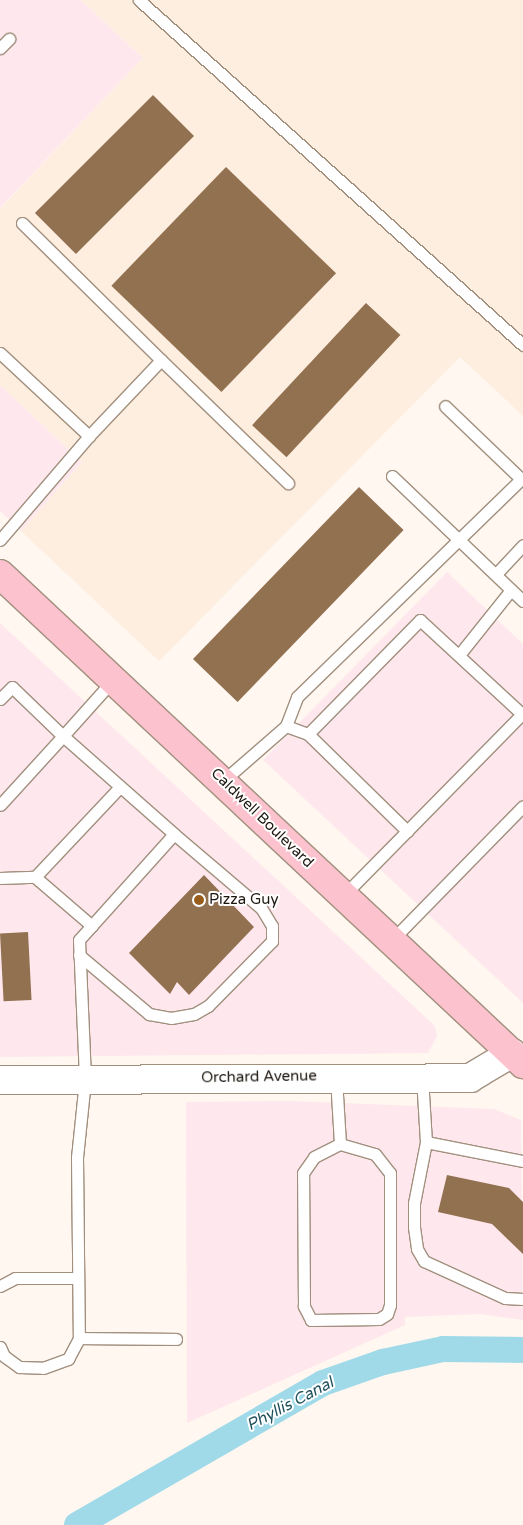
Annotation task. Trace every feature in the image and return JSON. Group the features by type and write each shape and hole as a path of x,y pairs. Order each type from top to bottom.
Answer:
{"main road":[{"name":"Caldwell Boulevard","path":"0,574 224,780 343,897 518,1059"}],"street":[{"name":"Orchard Avenue","path":"0,1080 336,1076 470,1078 518,1059"}],"lane":[{"path":"139,0 523,344"},
{"path":"0,48 9,39"},
{"path":"22,223 288,483"},
{"path":"0,353 89,436"},
{"path":"0,540 89,436 161,360"},
{"path":"224,780 286,726 298,697 521,479 445,406"},
{"path":"392,476 497,573 510,591 523,601"},
{"path":"497,573 523,544"},
{"path":"459,655 510,591"},
{"path":"308,734 420,620 522,714 343,897"},
{"path":"0,805 114,680"},
{"path":"0,698 12,687 120,788 261,908 272,926 272,941 208,1006 194,1014 171,1018 149,1014 78,955"},
{"path":"286,726 308,734 407,831"},
{"path":"35,877 120,788"},
{"path":"392,941 523,806"},
{"path":"0,1346 4,1356 19,1367 43,1368 68,1359 78,1338 77,1156 85,1080 78,955 79,940 174,834"},
{"path":"0,878 35,877 92,926"},
{"path":"336,1076 340,1144"},
{"path":"422,1077 426,1142 416,1195 414,1227 417,1249 424,1261 505,1298 523,1299"},
{"path":"426,1142 523,1161"},
{"path":"340,1144 375,1154 390,1173 390,1305 387,1314 379,1319 311,1320 304,1306 303,1173 314,1157 340,1144"},
{"path":"0,1286 15,1278 78,1278"},
{"path":"78,1338 176,1339"}],"shaded area":[{"path":"0,0 81,0 143,58 0,208"},
{"path":"81,0 523,0 523,416 460,357 159,661 21,531 82,462 0,385 0,209 143,58"},
{"path":"0,385 82,462 21,531 0,511"},
{"path":"447,572 523,644 523,1003 263,760"},
{"path":"0,623 435,1026 437,1036 428,1053 0,1057"},
{"path":"290,1101 494,1109 521,1120 523,1320 480,1314 405,1317 405,1325 187,1423 186,1102"}],"building":[{"path":"153,95 194,136 76,254 35,213"},
{"path":"226,167 336,273 221,392 111,286"},
{"path":"366,303 400,335 286,457 252,425"},
{"path":"359,487 404,530 238,702 193,659"},
{"path":"204,875 254,927 189,995 177,982 170,994 129,953"},
{"path":"28,932 32,1000 4,1001 0,933"},
{"path":"447,1175 509,1188 523,1202 523,1254 492,1224 438,1212"}],"waterway":[{"name":"Phyllis Canal","path":"77,1525 323,1383 383,1362 443,1349 523,1350"}],"place":[{"name":"Pizza Guy","path":"199,900"}]}
